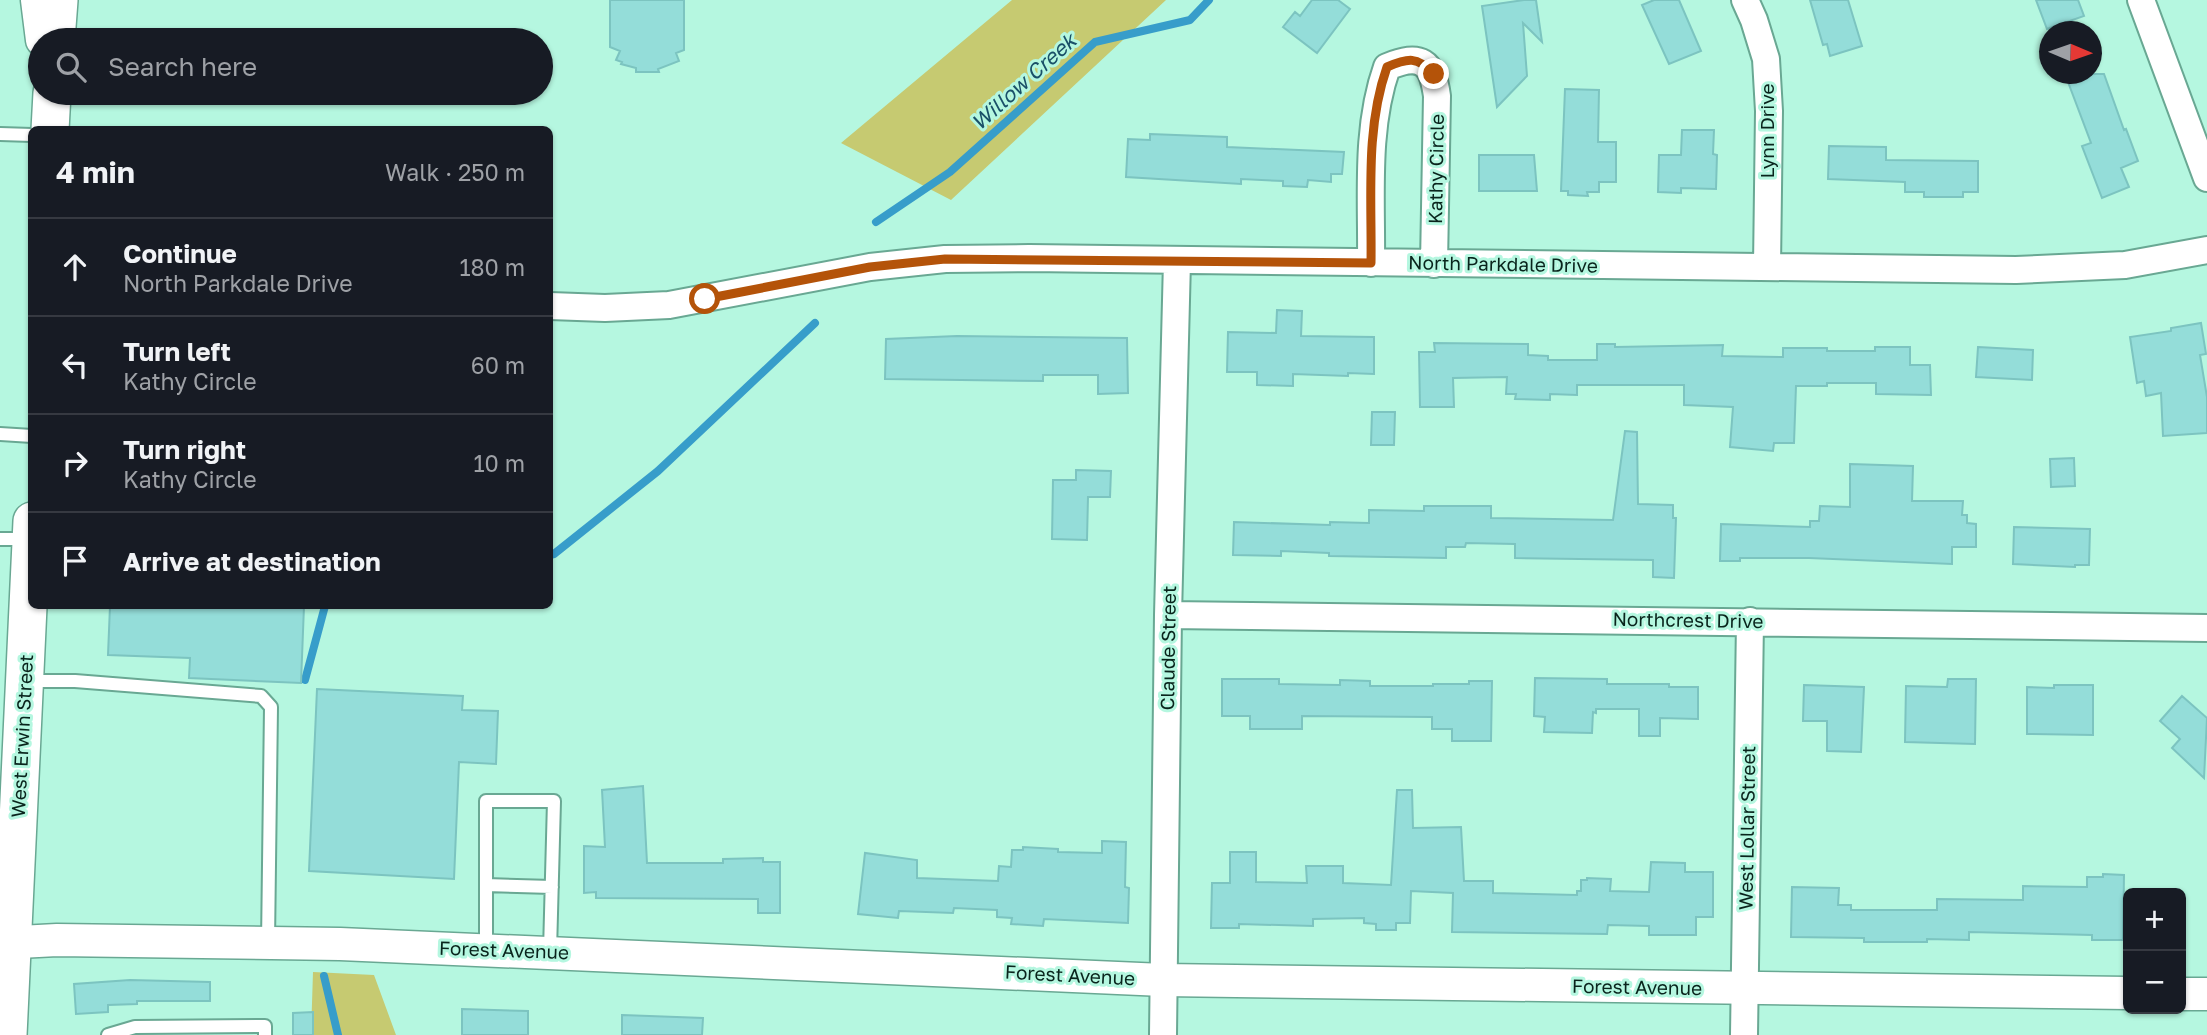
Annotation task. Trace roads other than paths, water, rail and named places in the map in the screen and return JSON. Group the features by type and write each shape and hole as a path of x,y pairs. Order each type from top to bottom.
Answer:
{"main road":[{"path":"57,28 59,0"},
{"name":"West Erwin Street","path":"8,1035 6,942 28,600"}],"street":[{"path":"37,0 40,28"},
{"name":"Lynn Drive","path":"1745,0 1766,59 1769,111 1767,267"},
{"path":"2141,0 2207,178"},
{"name":"Kathy Circle","path":"1371,263 1373,118 1387,67 1403,60 1418,61 1434,74 1437,96 1434,264"},
{"name":"North Parkdale Drive","path":"553,306 605,309 668,305 870,267 945,259 2016,270 2125,265 2207,250"},
{"name":"Claude Street","path":"1163,1035 1168,615 1177,261"},
{"name":"Northcrest Drive","path":"1168,615 2207,628"},
{"name":"West Lollar Street","path":"1744,1035 1750,621"},
{"name":"Forest Avenue","path":"6,942 268,943 550,951 1163,980 2123,993"},
{"path":"2186,993 2207,994"}],"lane":[{"path":"0,134 47,113"},
{"path":"0,434 28,436"},
{"path":"0,539 28,539"},
{"path":"24,681 75,681 261,696 271,707 268,943"},
{"path":"486,949 486,801 554,802 550,951"},
{"path":"486,885 552,887"},
{"path":"108,1035 135,1027 176,1031 265,1026 265,1035"}],"waterway":[{"name":"Willow Creek","path":"876,222 950,172 1095,42 1190,20 1209,0"},
{"name":"Willow Creek","path":"553,554 658,471 815,323"},
{"name":"Willow Creek","path":"305,680 324,609"},
{"name":"Willow Creek","path":"324,976 338,1035"}]}
